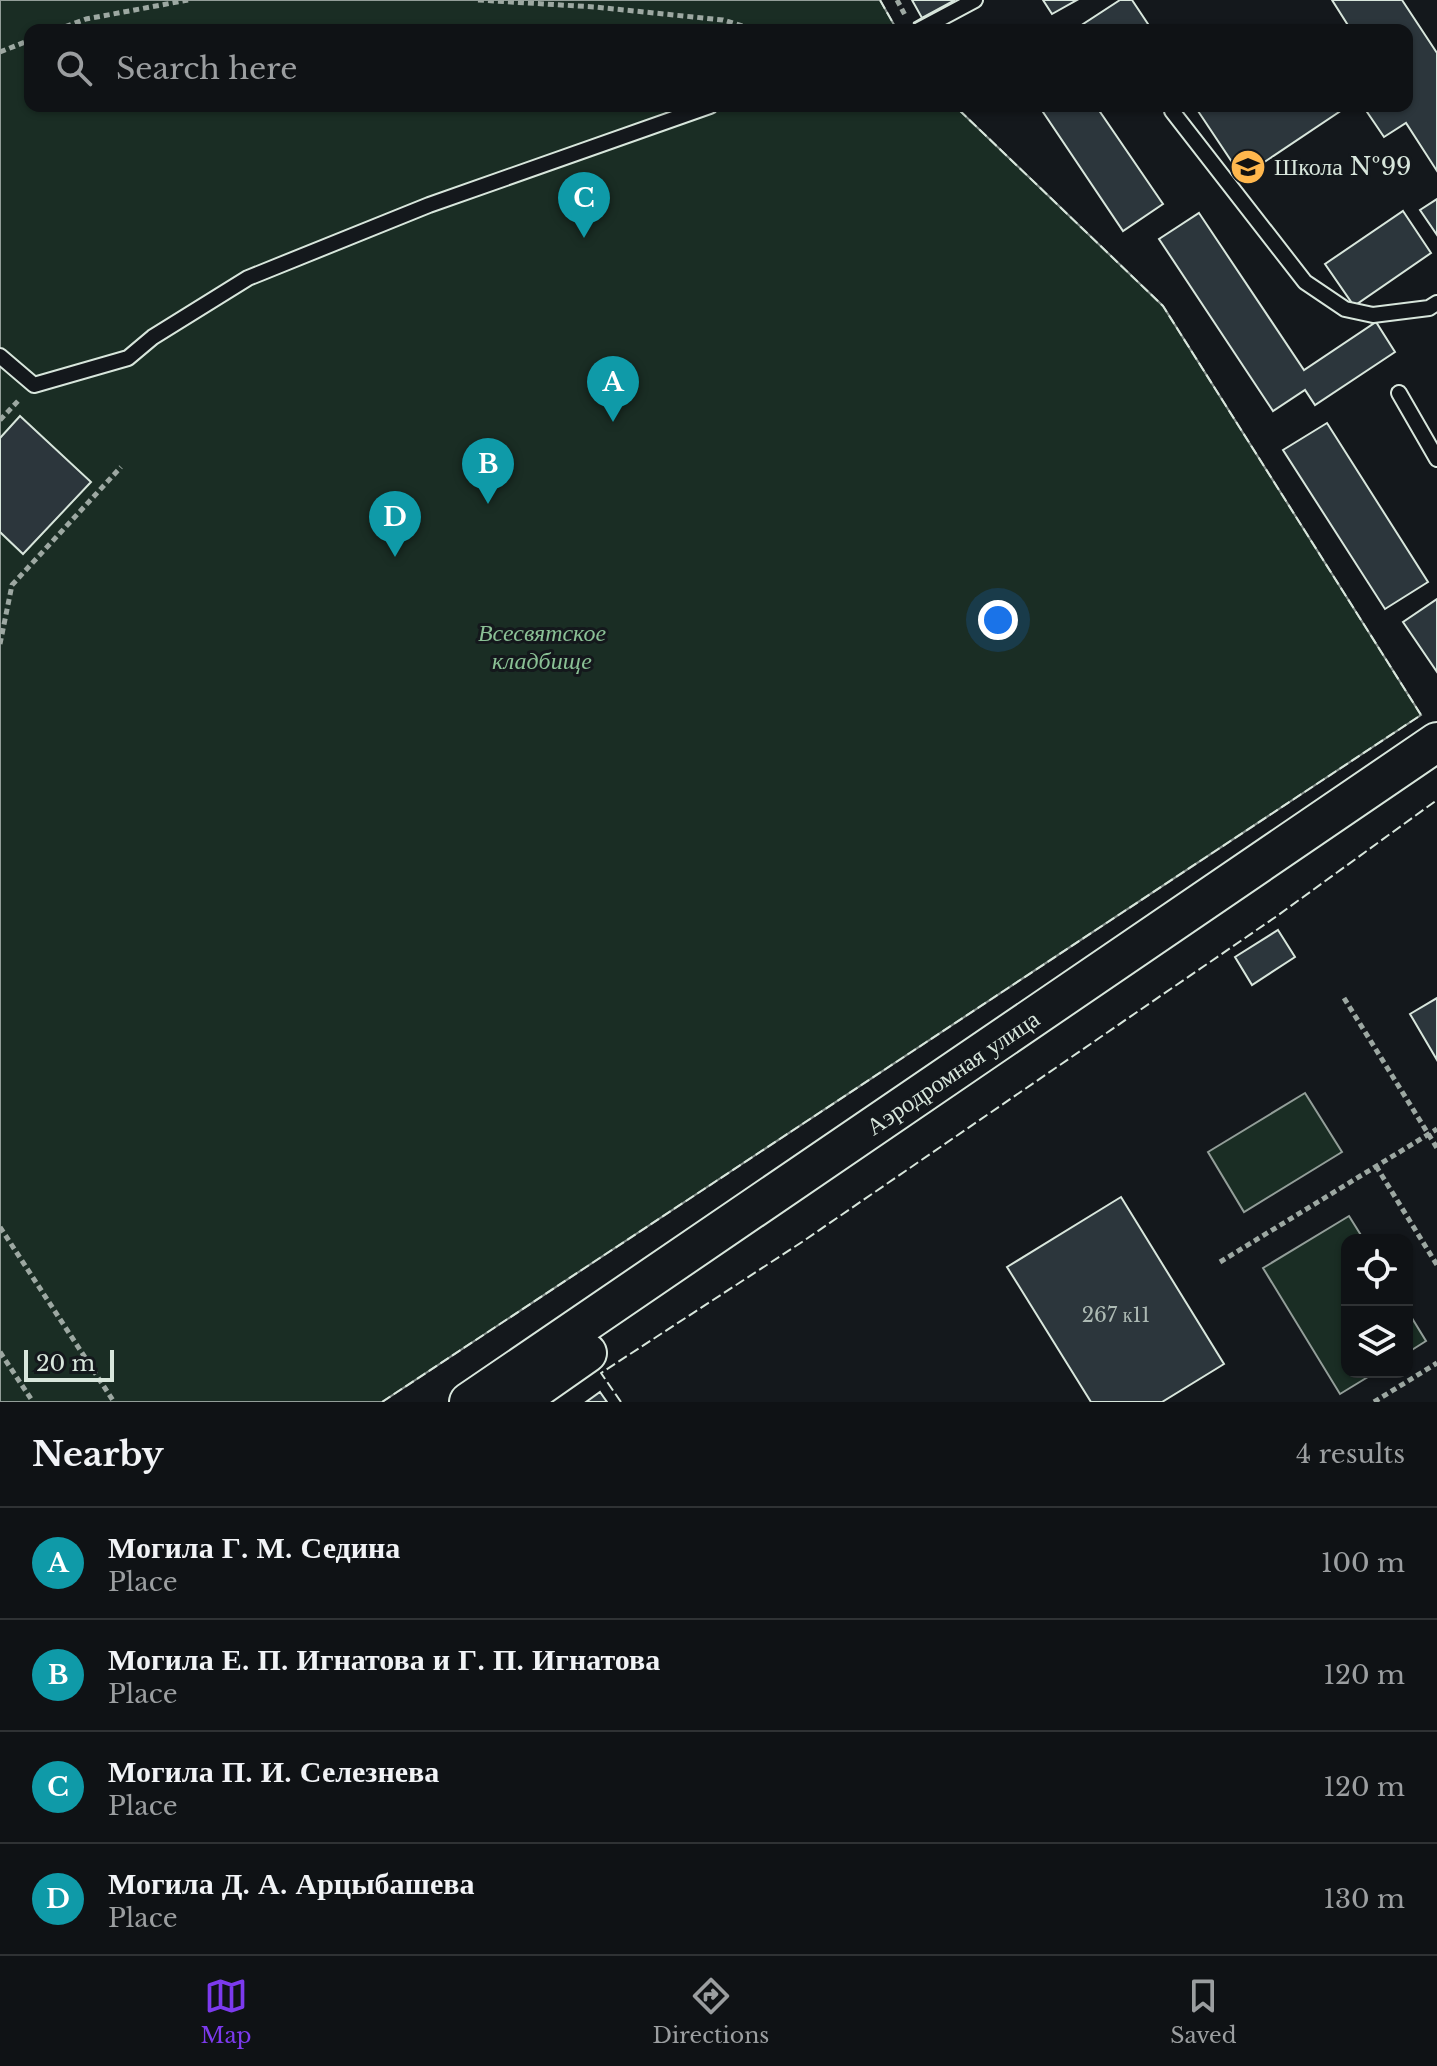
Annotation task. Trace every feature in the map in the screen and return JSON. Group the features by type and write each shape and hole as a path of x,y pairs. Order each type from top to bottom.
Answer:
{"street":[{"name":"Аэродромная улица","path":"535,1386 1437,742"},
{"name":"Аэродромная улица","path":"469,1402 535,1386 1437,770"}],"lane":[{"path":"930,24 975,0"},
{"path":"0,356 34,385 128,358 153,337 248,278 429,205 693,112"},
{"path":"1173,112 1305,282 1345,309 1373,315 1429,308 1437,303"},
{"path":"1399,393 1437,459"}],"path":[{"path":"72,24 188,0"},
{"path":"478,0 595,7 736,24"},
{"path":"0,52 24,42"},
{"path":"0,644 12,585 121,467"},
{"path":"1344,998 1437,1148"},
{"path":"1220,1262 1437,1129"},
{"path":"1376,1166 1437,1265"},
{"path":"0,1227 114,1402"},
{"path":"0,1352 33,1402"},
{"path":"1374,1402 1437,1363"}],"green space":[{"name":"Всесвятское кладбище","path":"0,0 880,0 894,24 24,24 24,112 961,112 1163,306 1421,715 382,1402 0,1402"},
{"path":"1305,1093 1342,1152 1244,1212 1208,1152"},
{"path":"1349,1216 1360,1234 1341,1234 1341,1378 1366,1378 1340,1394 1263,1268"},
{"path":"1413,1320 1426,1341 1413,1349"}],"building":[{"path":"912,0 955,0 922,18"},
{"path":"1043,0 1077,0 1052,14"},
{"path":"1120,0 1132,0 1148,24 1083,24"},
{"path":"1332,0 1402,0 1437,53 1437,171 1406,123 1384,137 1367,112 1413,112 1413,24 1347,24"},
{"path":"1043,112 1100,112 1163,204 1123,231"},
{"path":"1199,112 1339,112 1242,177"},
{"path":"1437,199 1437,235 1420,210"},
{"path":"1403,211 1431,253 1354,306 1325,264"},
{"path":"1199,213 1304,370 1376,322 1395,352 1315,405 1305,390 1273,411 1159,239"},
{"path":"20,416 91,482 23,554 0,532 0,438"},
{"path":"1327,423 1428,582 1385,609 1283,450"},
{"path":"1437,599 1437,672 1403,622"},
{"path":"1278,930 1295,957 1252,985 1235,957"},
{"path":"1437,998 1437,1060 1410,1014"},
{"path":"1121,1197 1224,1364 1162,1402 1091,1402 1007,1267"},
{"path":"600,1392 607,1402 586,1402"}],"fence":[{"path":"880,0 894,24"},
{"path":"912,24 922,18"},
{"path":"382,1402 1421,715 1163,306 961,112"},
{"path":"621,1402 601,1373 802,1242 1277,916 1437,800"}],"place":[{"name":"Школа №99","path":"1248,167"},
{"name":"Могила П. И. Селезнева","path":"584,238"},
{"name":"Могила Г. М. Седина","path":"613,422"},
{"name":"Могила Е. П. Игнатова и Г. П. Игнатова","path":"488,504"},
{"name":"Могила Д. А. Арцыбашева","path":"395,557"}]}
